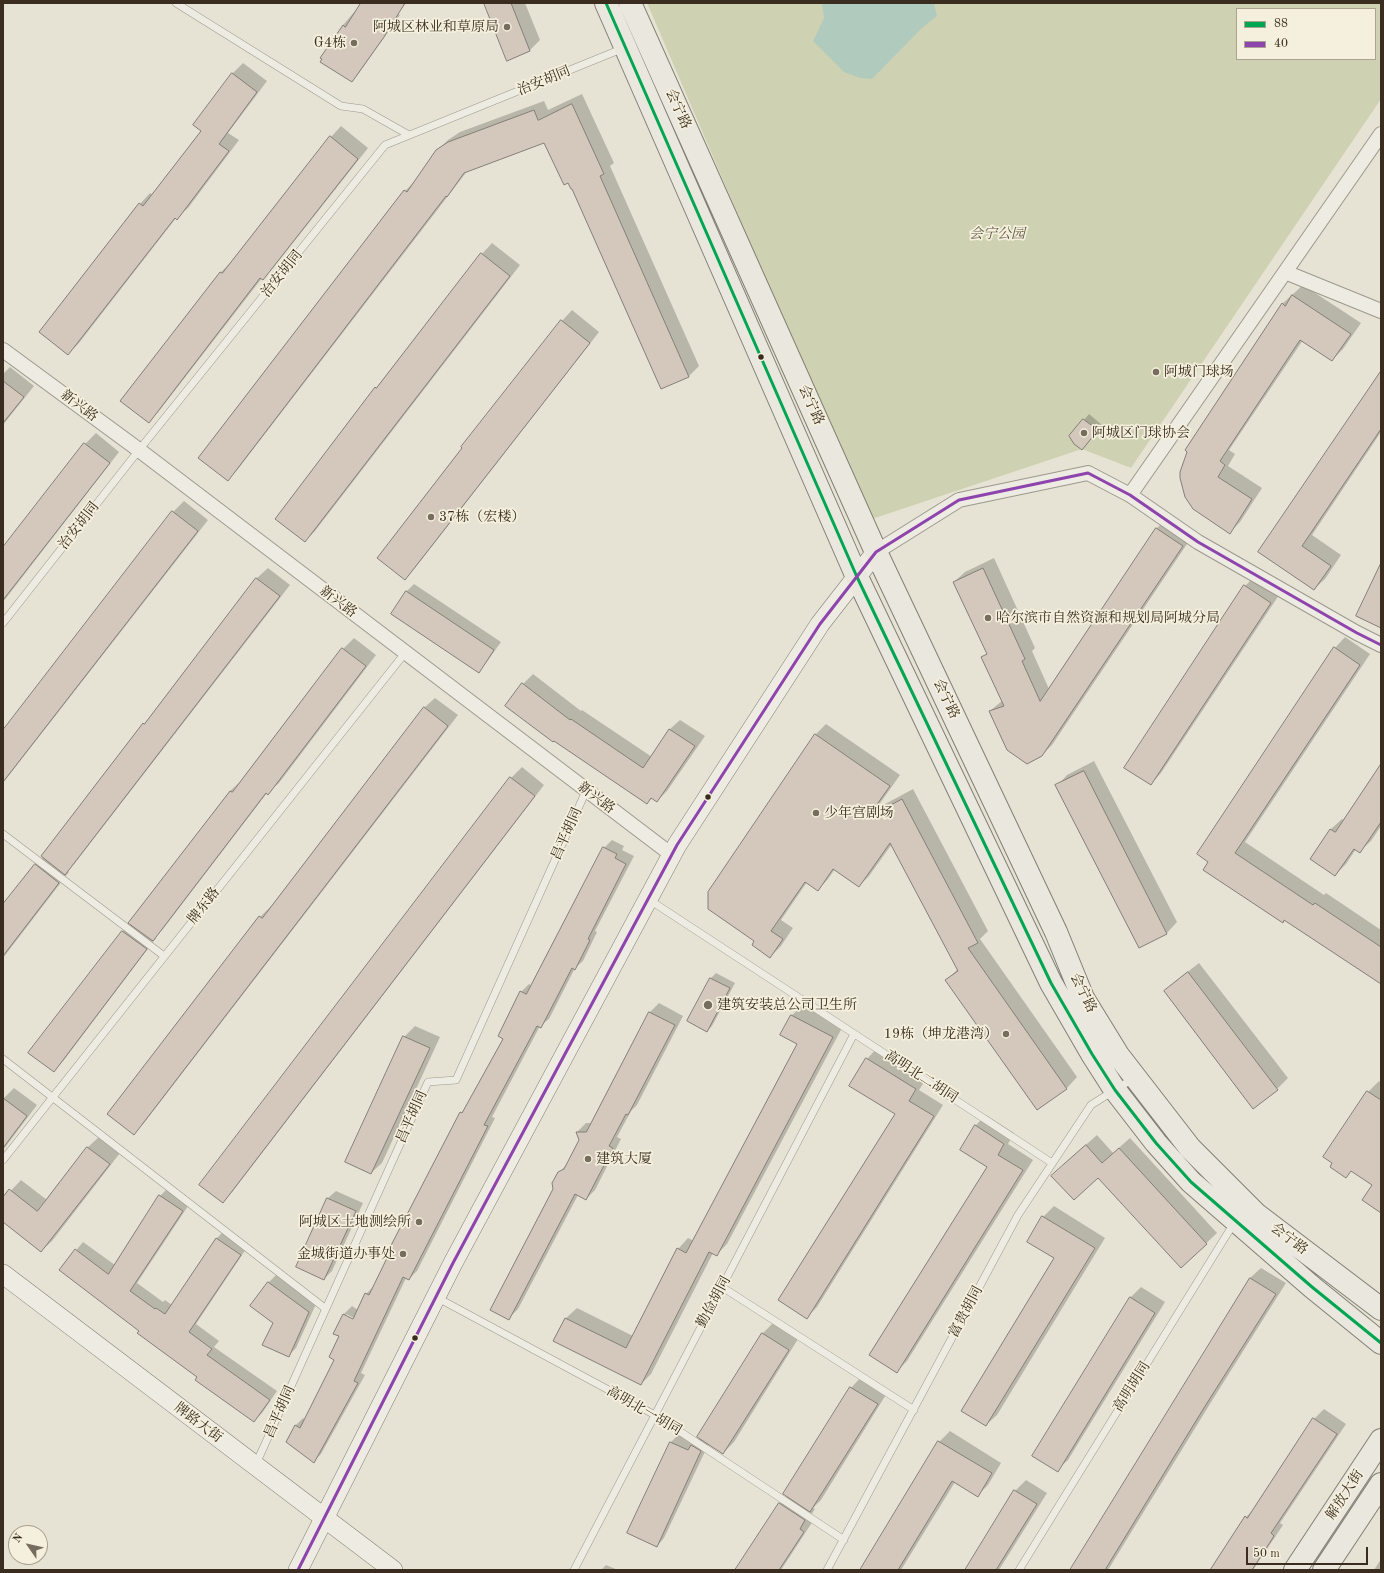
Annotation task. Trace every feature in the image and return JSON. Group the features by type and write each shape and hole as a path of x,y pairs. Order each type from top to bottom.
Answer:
{"main road":[{"path":"606,3 636,43 857,577 1051,983 1092,1054 1115,1090 1161,1148 1191,1182 1240,1212 1312,1287 1381,1343"},
{"name":"会宁路","path":"630,3 636,43 1056,932 1083,998 1118,1055 1240,1212 1256,1214 1381,1309"},
{"name":"解放大街","path":"1295,1570 1381,1440"},
{"name":"解放大街","path":"1324,1570 1381,1484"}],"street":[{"path":"1130,495 1381,134"},
{"path":"1285,272 1381,310"},
{"name":"新兴路","path":"3,350 139,450 672,856"},
{"path":"298,1570 436,1297 672,856 820,624 876,552 959,500 1088,473 1130,495 1198,542 1357,633 1381,645"},
{"name":"牌路大街","path":"3,1274 393,1570"}],"lane":[{"path":"176,3 341,106 363,109 409,136"},
{"name":"治安胡同","path":"3,623 139,450 385,145 636,43"},
{"name":"牌东路","path":"3,1160 405,653"},
{"name":"昌平胡同","path":"255,1466 428,1082 456,1080 586,791"},
{"path":"3,834 164,956"},
{"name":"高明北二胡同","path":"648,899 1052,1163"},
{"name":"勤俭胡同","path":"574,1570 854,1034"},
{"path":"3,1059 326,1309"},
{"name":"富贵胡同","path":"827,1570 1018,1215 1091,1105 1135,1078"},
{"name":"高明胡同","path":"1019,1570 1240,1212"},
{"path":"722,1287 914,1410"},
{"name":"高明北一胡同","path":"436,1297 655,1416 844,1540"}],"green space":[{"name":"会宁公园","path":"647,3 1381,3 1381,99 1131,468 1082,449 869,520"}],"shaded area":[{"path":"822,3 934,3 937,16 922,28 872,79 860,78 844,72 813,41 824,18"}],"building":[{"name":"G4栋","path":"361,3 405,3 384,37 352,82 320,62 322,59 320,58 343,25 345,27"},
{"name":"阿城区林业和草原局","path":"484,3 511,3 530,51 507,61"},
{"path":"232,73 257,92 219,144 229,151 177,220 175,218 68,355 39,332 139,203 143,206 201,131 193,125"},
{"path":"572,104 604,174 600,176 689,377 661,389 572,189 568,183 564,185 544,143 464,173 228,481 198,458 404,190 407,192 436,150 448,142 534,110 538,120"},
{"path":"330,136 358,159 263,280 260,278 149,423 120,401 220,272 222,273"},
{"path":"481,253 510,276 305,542 275,519 375,387 376,388"},
{"path":"1292,295 1351,334 1332,361 1300,340 1220,461 1225,465 1218,477 1252,499 1230,534 1193,509 1185,497 1180,472 1187,452 1185,450 1282,303 1285,306"},
{"path":"561,320 590,343 405,580 377,558 462,448 461,447"},
{"path":"1381,371 1381,429 1302,546 1331,566 1314,590 1258,552"},
{"path":"3,381 24,397 3,423"},
{"name":"阿城区门球协会","path":"1083,419 1098,430 1082,450 1074,444 1069,436"},
{"path":"84,443 110,463 3,600 3,547"},
{"path":"172,511 198,531 3,782 3,730"},
{"path":"1156,528 1183,546 1042,756 1027,764 1007,750 989,711 1004,706 981,657 987,654 953,582 983,568 1025,659 1022,661 1040,701"},
{"path":"1381,563 1381,628 1356,616"},
{"path":"256,578 280,596 65,875 41,856"},
{"path":"1244,585 1271,603 1151,785 1124,768"},
{"path":"406,591 494,650 479,673 391,614"},
{"path":"1334,647 1360,665 1235,853 1313,905 1315,903 1381,947 1381,984 1284,920 1283,923 1203,870 1208,862 1197,854"},
{"path":"342,648 366,666 268,795 266,793 153,941 128,923 230,791 232,792"},
{"path":"522,683 570,720 571,719 643,768 669,729 695,746 657,802 651,798 647,804 554,741 553,742 505,706"},
{"path":"424,707 448,726 134,1135 107,1114 259,916 262,918"},
{"path":"815,734 890,786 868,817 902,799 978,943 968,948 1067,1089 1037,1110 945,980 958,971 890,843 859,887 833,869 818,891 805,882 771,931 783,939 770,958 752,945 754,941 708,909 708,892"},
{"path":"1381,764 1381,822 1360,853 1354,849 1335,876 1310,859 1330,829 1335,832"},
{"path":"1084,771 1167,934 1139,948 1055,785"},
{"path":"510,777 535,796 223,1203 199,1185"},
{"path":"603,847 617,854 615,858 626,864 588,939 590,940 575,970 572,968 541,1028 537,1026 484,1125 488,1126 409,1280 403,1277 354,1381 358,1383 314,1463 286,1442 295,1425 300,1428 334,1360 329,1357 339,1336 333,1334 343,1314 353,1319 365,1293 369,1295 387,1258 385,1257 460,1112 462,1113 503,1039 498,1036 520,991 526,994"},
{"path":"35,864 59,883 3,956 3,904"},
{"path":"122,931 147,949 54,1072 28,1053"},
{"path":"1188,972 1278,1090 1253,1109 1164,991"},
{"name":"建筑安装总公司卫生所","path":"710,978 730,988 707,1032 687,1021"},
{"path":"649,1012 675,1025 628,1115 626,1114 609,1146 613,1148 586,1200 575,1194 509,1320 490,1310 553,1189 552,1183 558,1172 564,1169 579,1140 576,1132 586,1132"},
{"path":"791,1015 833,1037 717,1256 709,1252 641,1385 553,1341 565,1318 626,1348 677,1248 686,1253 797,1044 780,1035"},
{"path":"403,1036 430,1048 371,1174 345,1162"},
{"path":"866,1058 916,1089 909,1101 934,1116 807,1319 778,1300 895,1114 849,1086"},
{"path":"1367,1091 1381,1100 1381,1213 1362,1200 1372,1185 1351,1171 1346,1178 1330,1167 1332,1163 1323,1157"},
{"path":"3,1098 27,1116 3,1148"},
{"path":"975,1125 1004,1144 998,1155 1023,1170 897,1373 869,1355 987,1167 960,1150"},
{"path":"1086,1145 1102,1163 1119,1148 1207,1244 1181,1268 1098,1178 1074,1200 1051,1176"},
{"path":"87,1147 110,1164 41,1252 3,1222 3,1197 9,1189 37,1211"},
{"path":"159,1195 183,1211 130,1291 155,1309 156,1308 165,1314 216,1238 241,1255 189,1332 212,1349 207,1355 270,1400 254,1422 195,1380 197,1377 137,1333 139,1331 59,1270 75,1249 108,1274"},
{"path":"327,1198 356,1211 324,1280 296,1267"},
{"path":"1042,1216 1095,1248 986,1426 961,1411 1054,1258 1027,1242"},
{"path":"1250,1278 1276,1294 1202,1411 1105,1570 1070,1570"},
{"path":"268,1282 309,1312 289,1357 262,1345 273,1323 250,1306"},
{"path":"1130,1297 1155,1313 1058,1472 1032,1456"},
{"path":"762,1333 789,1350 723,1454 697,1437"},
{"path":"850,1387 878,1404 810,1512 783,1494"},
{"path":"1313,1418 1337,1434 1271,1533 1274,1536 1252,1570 1210,1570 1245,1516 1247,1518"},
{"path":"938,1441 992,1473 978,1497 952,1481 898,1570 860,1570"},
{"path":"670,1442 688,1450 691,1445 701,1451 657,1547 627,1533"},
{"path":"1014,1490 1037,1504 996,1570 965,1570"},
{"path":"779,1503 805,1520 800,1529 804,1532 779,1570 735,1570"}],"transit line":[{"name":"88","path":"606,3 857,577 1051,983 1092,1054 1115,1090 1156,1143 1191,1182 1312,1287 1381,1343"},
{"name":"40","path":"298,1570 453,1263 677,845 820,624 876,552 959,500 1088,473 1130,495 1198,542 1357,633 1381,645"}],"place":[{"name":"阿城区林业和草原局","path":"507,27"},
{"name":"G4栋","path":"354,43"},
{"name":"阿城门球场","path":"1156,372"},
{"name":"阿城区门球协会","path":"1084,433"},
{"name":"37栋（宏楼）","path":"431,517"},
{"name":"哈尔滨市自然资源和规划局阿城分局","path":"988,618"},
{"name":"少年宫剧场","path":"816,813"},
{"name":"建筑安装总公司卫生所","path":"708,1005"},
{"name":"19栋（坤龙港湾）","path":"1006,1034"},
{"name":"建筑大厦","path":"588,1159"},
{"name":"阿城区土地测绘所","path":"419,1222"},
{"name":"金城街道办事处","path":"403,1254"}]}
